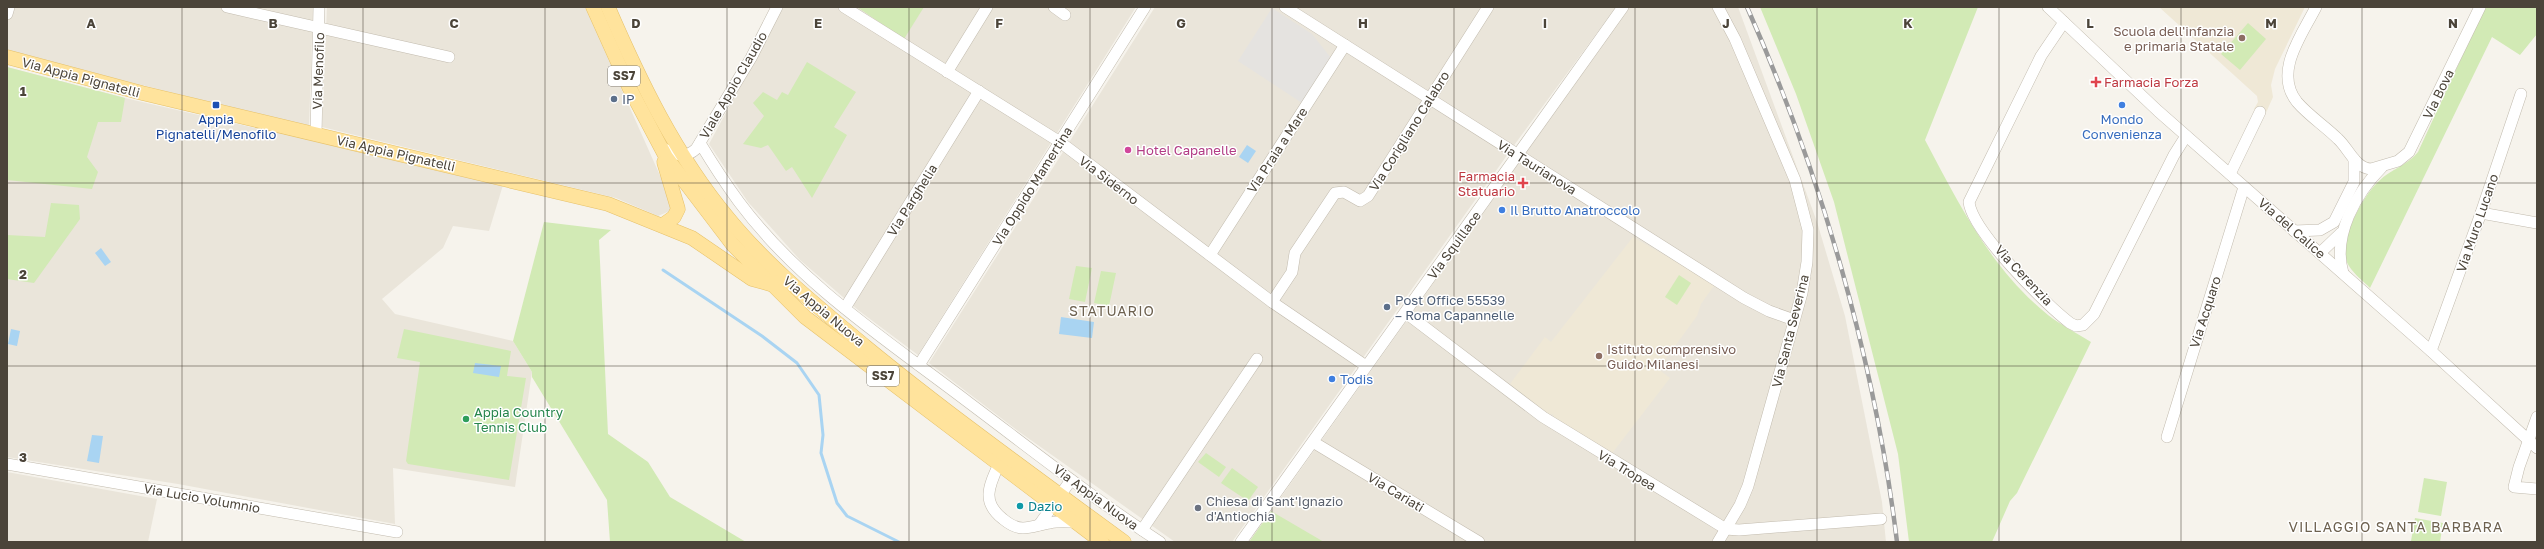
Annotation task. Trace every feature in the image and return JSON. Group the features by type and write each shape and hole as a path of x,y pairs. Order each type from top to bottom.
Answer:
{"main road":[{"name":"Via Appia Nuova","path":"593,7 626,82 658,144 716,226 770,284 805,317 999,464 1124,542"},
{"name":"Via Appia Nuova","path":"608,7 644,86 683,155 728,218 786,280 894,370 1056,500 1075,522 1102,542"},
{"name":"Via Appia Pignatelli","path":"7,57 136,92 591,200 663,225 706,246 752,279 770,284"},
{"path":"658,144 678,209 674,217 663,225"},
{"path":"770,284 786,280"}],"street":[{"path":"7,14 9,7"},
{"path":"227,7 319,26 450,57"},
{"name":"Via Menofilo","path":"316,134 319,7"},
{"name":"Viale Appio Claudio","path":"683,155 694,151 700,143 751,58 776,7"},
{"name":"Via Siderno","path":"844,7 1060,142 1272,302 1366,366"},
{"path":"947,72 987,7"},
{"path":"1054,7 1065,14"},
{"name":"Via Oppido Mamertina","path":"919,365 1145,7"},
{"name":"Via Taurianova","path":"1284,7 1744,298 1769,311 1794,320"},
{"name":"Via Corigliano Calabro","path":"1272,302 1292,272 1295,253 1333,197 1341,191 1358,200 1366,198 1488,7"},
{"name":"Via Squillace","path":"1242,542 1623,7"},
{"name":"Via Santa Severina","path":"1718,7 1735,39 1794,180 1808,230 1807,262 1794,320 1748,486 1740,505 1718,542"},
{"name":"Via del Calice","path":"2048,7 2186,136 2431,351 2533,444"},
{"name":"Via Bova","path":"2316,7 2289,63 2287,76 2288,85 2297,102 2339,140 2354,160 2368,169 2383,167 2401,159 2409,152 2480,7"},
{"name":"Via Cerenzia","path":"2064,22 2039,60 1969,202 1974,218 2008,262 2070,323 2081,326 2091,319 2174,154 2186,136"},
{"name":"Via Praia a Mare","path":"1210,255 1345,45"},
{"name":"Via Parghelia","path":"845,308 979,91"},
{"name":"Via Muro Lucano","path":"2431,351 2481,213 2521,94"},
{"path":"2230,174 2260,112"},
{"name":"Via Appia Nuova","path":"700,143 740,203 764,232 813,282 919,365 1071,480 1160,542"},
{"path":"658,144 669,152 683,155"},
{"path":"2317,250 2328,228 2338,217 2354,182 2354,160"},
{"name":"Via Bova","path":"2343,273 2339,252 2342,232 2363,189 2383,167"},
{"name":"Via Acquaro","path":"2167,437 2244,187"},
{"path":"2481,213 2537,223"},
{"path":"2294,231 2311,232 2328,228"},
{"name":"Via Bova","path":"2317,250 2342,232"},
{"name":"Via Tropea","path":"1406,313 1543,417 1726,529"},
{"path":"1142,530 1257,359"},
{"path":"2537,417 2533,444 2514,487 2537,489"},
{"name":"Via Cariati","path":"1313,442 1479,542"},
{"name":"Via Lucio Volumnio","path":"7,464 397,532"},
{"path":"999,464 989,490 992,510 1015,527 1027,528 1039,525 1075,522"},
{"path":"1039,525 1071,480"},
{"path":"1726,529 1739,530 1881,519"}],"shaded area":[{"path":"7,7 313,7 309,127 7,51"},
{"path":"327,7 585,7 662,180 672,210 658,216 616,198 322,127"},
{"path":"783,7 1136,7 918,355 858,310 800,260 748,202 709,144"},
{"path":"1155,7 1616,7 1515,144 1232,542 1175,542 1018,431 929,363"},
{"path":"1630,7 1738,7 1817,222 1845,316 1882,502 1886,542 1249,542"},
{"name":"Scuola dell'infanzia e primaria Statale","path":"2159,7 2305,7 2275,69 2271,85 2273,97 2265,115 2254,109 2258,102 2257,96"},
{"path":"1272,8 1312,34 1331,58 1302,103 1238,61"},
{"path":"7,67 125,98 503,185 489,231 453,226 443,248 382,299 395,314 513,341 532,372 515,487 393,468 395,524 178,484 7,457"},
{"name":"Istituto comprensivo Guido Milanesi","path":"1633,237 1718,286 1713,287 1701,304 1697,316 1658,369 1670,378 1610,456 1555,421 1553,414 1547,415 1510,384 1545,337 1551,342"},
{"path":"7,472 157,499 148,542 7,542"}],"green space":[{"path":"857,7 924,7 904,39"},
{"path":"1760,7 1978,7 1925,140 1950,188 1978,234 2009,277 2027,297 2048,315 2091,342 2017,493 2010,501 1992,542 1909,542 1898,454 1834,202 1796,94"},
{"path":"2485,7 2537,7 2537,34 2520,55 2492,37 2370,288 2351,269 2346,257 2348,234 2353,221 2366,197 2379,181 2418,152"},
{"path":"2248,23 2266,39 2240,70 2221,54"},
{"path":"807,62 856,92 834,127 847,135 812,198 792,167 786,171 768,145 761,148 743,144 764,116 753,103 763,92 777,100 782,92 788,95"},
{"path":"7,67 125,98 121,122 98,122 87,157 98,172 92,189 7,180"},
{"path":"51,203 79,205 80,219 34,283 7,279 7,235 45,237"},
{"path":"544,222 611,230 599,240 608,434 648,462 670,497 746,542 610,542 607,500 532,377 532,372 513,341"},
{"path":"1076,266 1092,268 1085,302 1069,299"},
{"path":"1101,271 1116,273 1109,306 1094,303"},
{"path":"1679,275 1691,283 1677,305 1665,297"},
{"name":"Appia Country Tennis Club","path":"404,329 511,351 507,376 526,378 509,480 408,464 406,461 420,362 397,358"},
{"path":"1206,453 1226,467 1219,477 1198,462"},
{"path":"1232,468 1258,487 1248,501 1221,483"},
{"path":"2424,478 2447,482 2441,516 2418,512"},
{"path":"1271,511 1324,542 1249,542"},
{"path":"2415,518 2443,523 2440,542 2411,541"}],"water":[{"path":"1247,145 1256,151 1248,163 1239,157"},
{"path":"101,248 111,262 105,266 95,253"},
{"path":"1061,317 1094,322 1092,338 1059,334"},
{"path":"11,329 20,331 17,346 8,344"},
{"path":"475,363 501,366 499,377 473,373"},
{"path":"92,435 103,436 99,463 87,461"}],"waterway":[{"path":"663,270 762,336 797,363 819,395 823,435 821,453 837,503 847,516 899,542"}],"railway":[{"path":"1747,7 1774,70 1799,135 1842,269 1875,405 1897,542"}],"place":[{"name":"Scuola dell'infanzia e primaria Statale","path":"2242,38"},
{"name":"Farmacia Forza","path":"2096,82"},
{"name":"IP","path":"614,99"},
{"name":"Appia Pignatelli/Menofilo","path":"216,105"},
{"name":"Mondo Convenienza","path":"2122,105"},
{"name":"Hotel Capanelle","path":"1128,150"},
{"name":"Farmacia Statuario","path":"1523,183"},
{"name":"Il Brutto Anatroccolo","path":"1502,210"},
{"name":"Post Office 55539 – Roma Capannelle","path":"1387,307"},
{"name":"Istituto comprensivo Guido Milanesi","path":"1599,356"},
{"name":"Todis","path":"1332,379"},
{"name":"Appia Country Tennis Club","path":"466,419"},
{"name":"Dazio","path":"1020,506"},
{"name":"Chiesa di Sant'Ignazio d'Antiochia","path":"1198,508"}],"district":[{"name":"STATUARIO","path":"1112,311"},
{"name":"VILLAGGIO SANTA BARBARA","path":"2396,527"}]}
